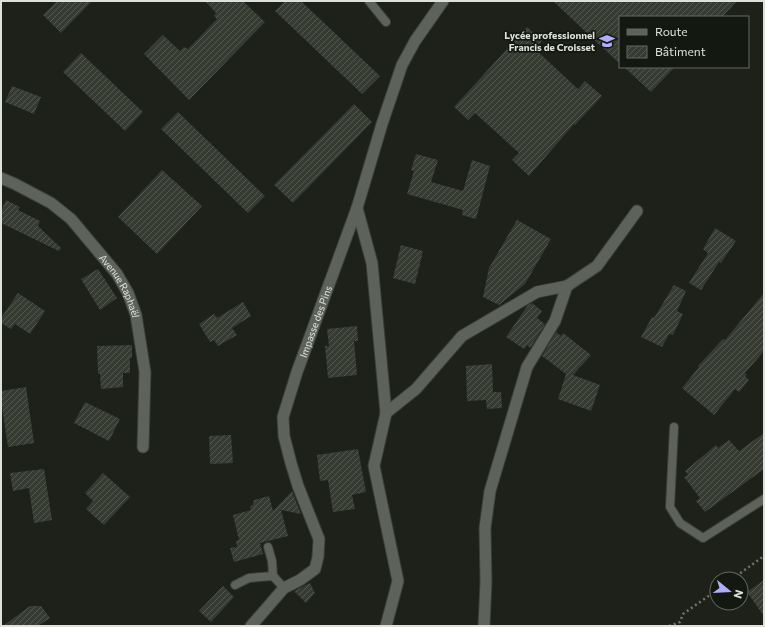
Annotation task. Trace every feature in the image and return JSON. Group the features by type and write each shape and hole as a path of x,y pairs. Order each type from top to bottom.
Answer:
{"street":[{"name":"Impasse des Pins","path":"251,626 284,588 300,580 315,569 318,558 319,539 298,486 291,463 284,436 283,417 297,372 357,208 382,124 402,65 415,41 443,1"},
{"name":"Avenue Raphaël","path":"1,178 51,203 71,219 117,274 128,293 136,315 145,372 143,446"},
{"path":"357,208 372,262 386,413 374,466 398,581 386,626"},
{"path":"386,413 416,389 462,336 537,292 567,286 597,266 637,211"},
{"path":"484,626 486,582 484,528 490,492 527,367 555,321 567,286"}],"lane":[{"path":"369,1 386,22"},
{"path":"674,427 670,507 680,523 703,538 764,499"},
{"path":"268,547 272,561 273,576 284,588"},
{"path":"235,585 249,578 273,576"}],"path":[{"path":"743,571 764,556"},
{"path":"669,626 680,622 683,614 709,596"}],"building":[{"path":"57,1 92,1 61,33 43,15"},
{"path":"205,1 243,1 265,22 189,100 144,54 163,35 180,51 184,47 188,49 217,19 214,16 216,13"},
{"path":"285,1 301,1 380,76 362,94 275,11"},
{"name":"Lycée professionnel Francis de Croisset","path":"553,1 737,1 723,16 619,16 619,63"},
{"path":"527,27 542,41 535,49 578,89 585,81 602,96 575,125 574,124 529,176 512,160 519,153 475,113 468,120 454,107"},
{"path":"81,53 143,112 125,131 63,72"},
{"path":"625,68 674,68 651,92"},
{"path":"12,86 41,97 34,114 5,102"},
{"path":"354,104 372,122 293,203 274,185"},
{"path":"178,112 265,196 248,213 161,129"},
{"path":"416,154 438,160 431,182 463,191 472,160 490,166 476,219 462,215 463,210 407,194 414,171 411,170"},
{"path":"162,170 202,206 157,254 118,217"},
{"path":"6,200 20,207 18,210 40,221 38,226 61,248 59,251 1,223 1,212"},
{"path":"517,220 551,239 525,284 499,305 483,297 489,268"},
{"path":"715,228 736,241 721,263 719,262 701,290 689,283 708,253 703,249"},
{"path":"401,245 423,251 415,284 393,278"},
{"path":"98,269 117,298 100,310 81,279"},
{"path":"674,285 686,291 677,311 683,314 673,335 669,334 662,347 641,337 652,317 654,318"},
{"path":"18,293 45,311 30,334 15,324 11,329 1,323 1,318"},
{"path":"764,293 764,351 745,373 747,375 745,376 749,380 739,392 735,389 714,415 682,388 699,367 698,366 723,339 725,340"},
{"path":"243,302 251,316 232,328 237,335 218,346 214,340 210,342 199,324 214,314 217,318"},
{"path":"532,303 542,311 537,318 545,324 530,348 527,345 524,349 506,337 528,305"},
{"path":"357,326 358,341 354,341 357,375 328,378 325,346 329,346 327,329"},
{"path":"556,332 561,336 563,333 591,355 573,375 600,385 591,411 558,399 566,374 542,356"},
{"path":"132,345 130,373 123,373 123,387 101,389 100,374 98,374 97,346"},
{"path":"492,364 493,392 501,392 502,408 487,409 486,400 467,401 466,366"},
{"path":"26,387 34,443 8,447 1,391"},
{"path":"85,402 120,419 109,441 74,423"},
{"path":"764,433 764,469 705,512 696,501 700,498 684,477 688,475 685,471 716,445 718,448 729,440 739,451"},
{"path":"231,435 233,463 210,464 209,436"},
{"path":"358,449 366,492 352,495 355,509 333,512 328,480 320,481 317,455"},
{"path":"44,469 52,520 34,523 29,488 13,491 10,473"},
{"path":"103,473 130,497 104,525 86,509 93,501 85,493"},
{"path":"292,491 301,514 281,510 288,536 260,543 263,554 234,562 230,548 237,547 236,541 239,540 233,515 251,510 250,506 253,505 254,500 269,496 273,511"},
{"path":"764,580 764,616 749,595 749,591"},
{"path":"310,583 315,593 306,603 294,591"},
{"path":"223,586 234,597 211,622 199,611"},
{"path":"30,606 41,606 50,618 38,626 3,626"}],"place":[{"name":"Lycée professionnel Francis de Croisset","path":"607,41"}]}
